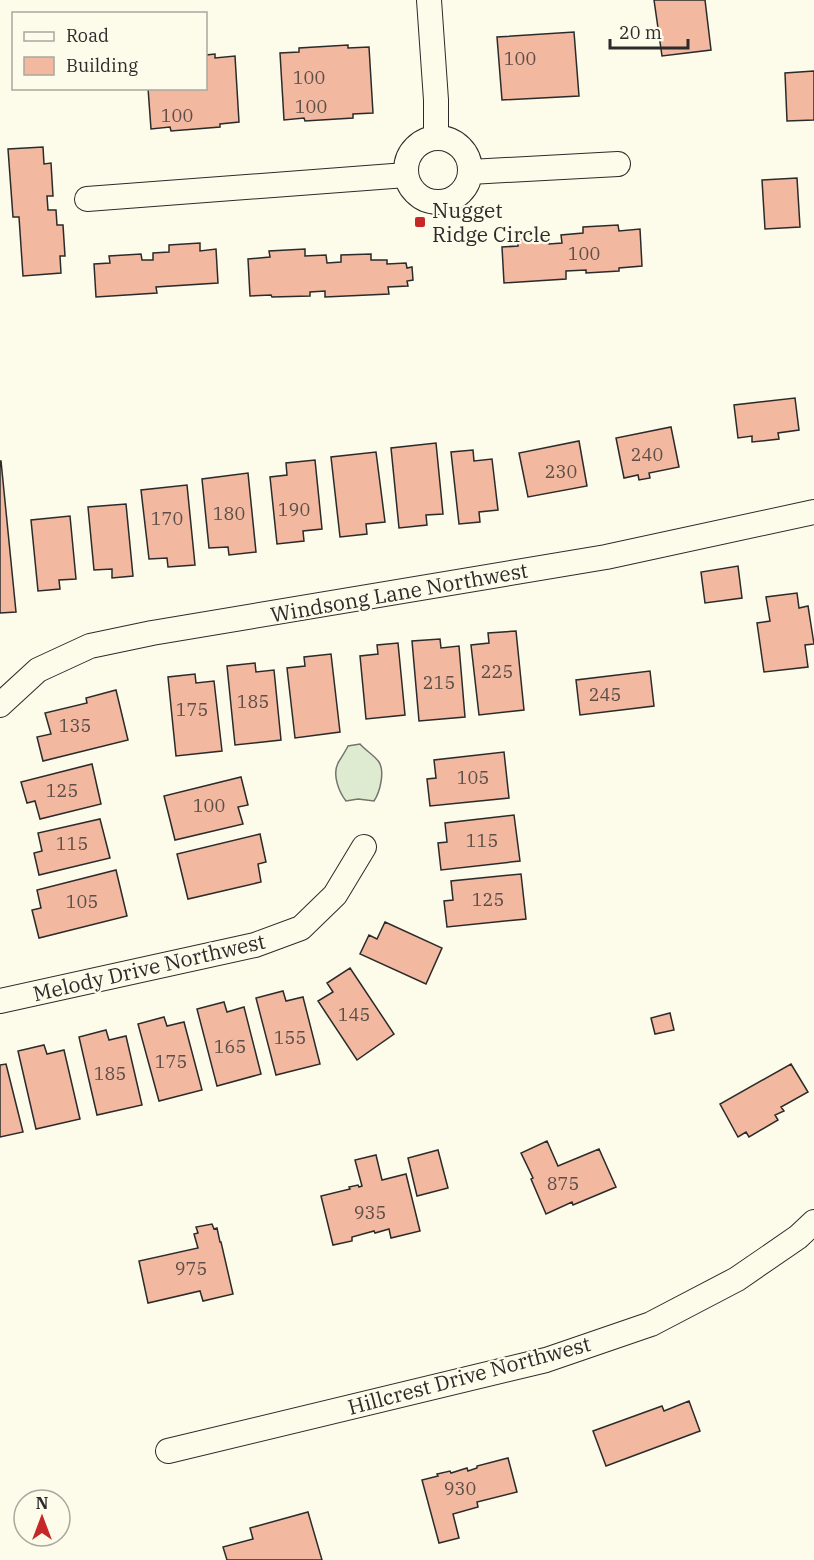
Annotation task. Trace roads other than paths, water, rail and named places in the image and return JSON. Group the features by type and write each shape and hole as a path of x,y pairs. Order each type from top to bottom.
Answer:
{"street":[{"path":"429,0 436,100 436,138"},
{"path":"447,139 457,144 464,152 469,161 470,172 468,182 454,198 444,202 434,202 415,193 406,175 406,164 416,146 426,140 447,139"},
{"path":"470,172 618,164"},
{"path":"87,199 406,175"},
{"name":"Windsong Lane Northwest","path":"0,705 39,670 90,646 152,633 606,557 814,512"},
{"name":"Melody Drive Northwest","path":"0,1001 255,945 301,928 335,895 364,848"},
{"name":"Hillcrest Drive Northwest","path":"168,1451 546,1360 651,1324 737,1279 798,1237 814,1222"}],"place":[{"name":"Nugget Ridge Circle","path":"420,222"}]}
